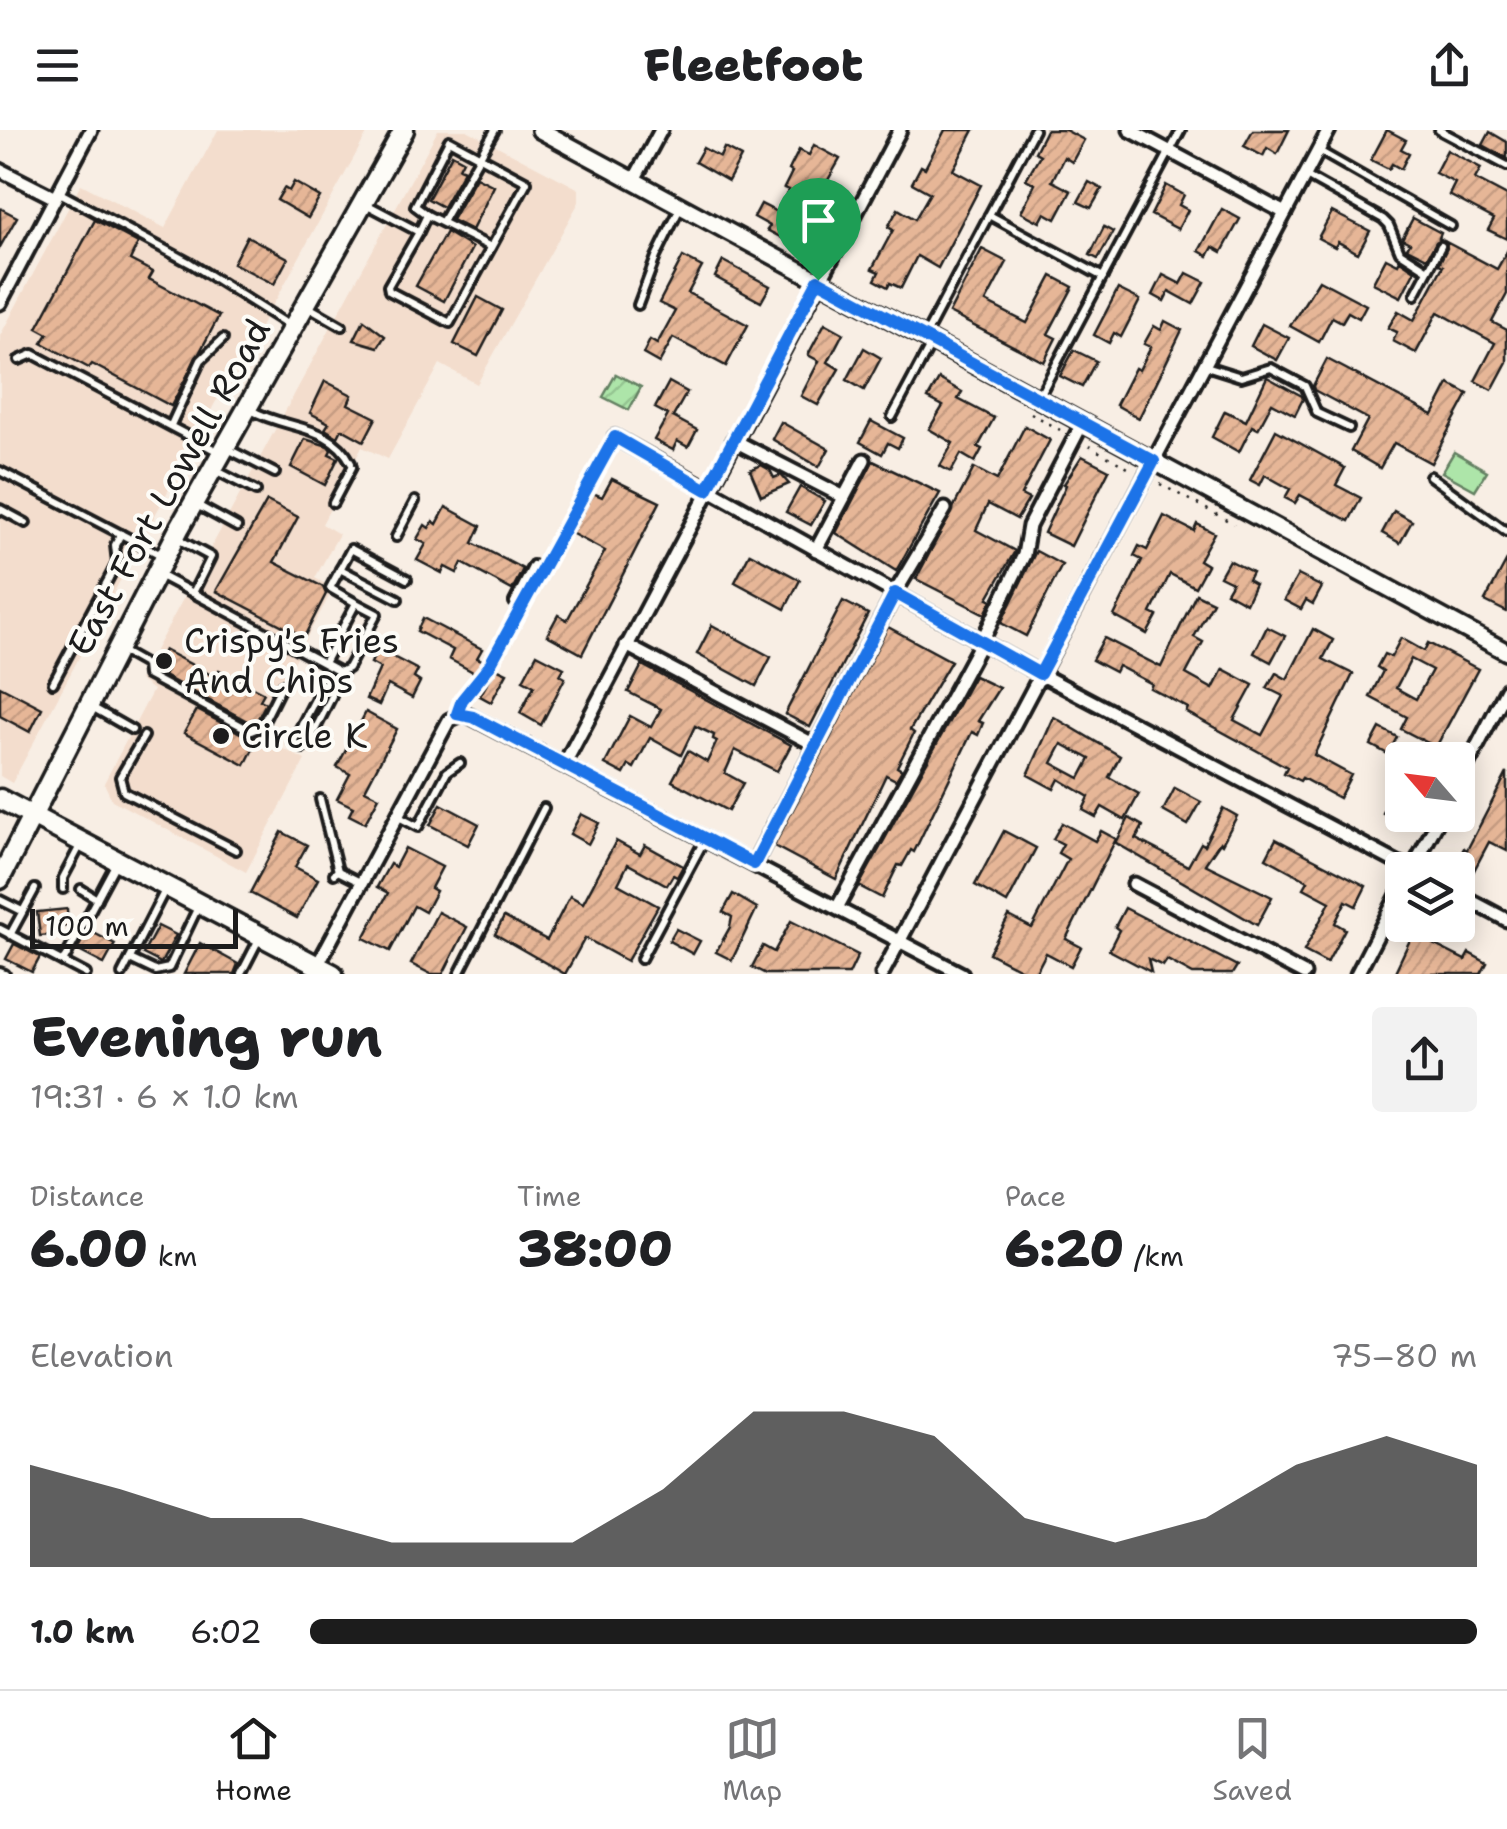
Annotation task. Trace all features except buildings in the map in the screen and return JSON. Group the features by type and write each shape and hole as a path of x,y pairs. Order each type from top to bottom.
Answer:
{"main road":[{"name":"East Fort Lowell Road","path":"0,879 175,537 404,130"},
{"path":"0,799 325,970"}],"street":[{"path":"0,302 90,130"},
{"path":"541,130 928,339 1035,406 1083,422 1507,652"},
{"path":"634,180 661,130"},
{"path":"565,763 900,130"},
{"path":"1130,130 1285,213"},
{"path":"882,974 1329,130"},
{"path":"0,170 57,195"},
{"path":"837,908 982,641 1024,554 1029,526 1083,422"},
{"path":"615,437 1040,674 1385,856"},
{"path":"733,440 844,497"},
{"path":"816,550 864,460"},
{"path":"754,864 895,593 944,509"},
{"path":"626,645 814,745"},
{"path":"1475,750 1507,689"},
{"path":"325,970 361,883 449,720 457,714 473,717 565,763 962,974"},
{"path":"1134,884 1304,974"},
{"path":"1475,903 1507,920"},
{"path":"1357,974 1385,920"}],"lane":[{"path":"442,222 495,130"},
{"path":"892,417 988,215 1034,130"},
{"path":"1035,406 1181,130"},
{"path":"1439,130 1507,166"},
{"path":"428,215 388,286 389,291 450,322 527,182 449,140 415,206 491,247"},
{"path":"1318,150 1451,226"},
{"path":"1305,175 1383,219 1400,252 1428,270"},
{"path":"57,195 190,264 293,328"},
{"path":"363,203 419,232"},
{"path":"638,305 682,205"},
{"path":"988,215 1103,278"},
{"path":"1415,295 1441,246"},
{"path":"306,305 342,326"},
{"path":"172,425 202,360 223,338"},
{"path":"19,360 33,354 172,425 220,457 256,491"},
{"path":"1204,366 1240,377 1271,368 1305,386 1317,412 1349,428"},
{"path":"248,408 269,421 303,426 333,440 345,451 352,465 332,504"},
{"path":"457,714 462,700 488,668 615,437"},
{"path":"220,457 275,473"},
{"path":"0,472 120,534 193,593 340,672"},
{"path":"1430,476 1507,532"},
{"path":"396,536 415,500"},
{"path":"194,504 237,527"},
{"path":"0,508 26,523"},
{"path":"52,683 116,563 115,545 120,534"},
{"path":"175,537 211,557 193,593"},
{"path":"332,686 323,684 292,742 306,746 332,696 332,686 340,672 348,668 377,614 330,588 351,550 407,579"},
{"path":"514,602 532,565"},
{"path":"340,569 398,599"},
{"path":"324,663 356,603"},
{"path":"117,649 146,665 147,675 251,731 260,727 282,686"},
{"path":"88,705 132,730"},
{"path":"144,736 120,777 124,792 236,850"},
{"path":"396,816 418,827 447,772 460,763"},
{"path":"320,799 336,873 361,883"},
{"path":"459,974 544,808"},
{"path":"640,959 706,838"},
{"path":"62,889 63,878 82,842"},
{"path":"64,962 117,861"},
{"path":"122,974 166,887"},
{"path":"10,935 35,888"},
{"path":"82,889 97,899"},
{"path":"0,900 22,911"},
{"path":"130,959 155,971 169,968 199,904"},
{"path":"0,929 86,974"},
{"path":"241,974 260,936"}],"path":[{"path":"1035,406 1060,430"},
{"path":"1089,446 1128,468"},
{"path":"1160,484 1234,524"}],"shaded area":[{"path":"218,130 369,130 215,403 12,783 0,776 0,336 81,184 165,228"},
{"path":"438,130 467,130 579,189 579,202 477,384 440,364 388,459 362,447 322,524 339,534 315,578 329,586 331,593 254,734 305,760 246,872 112,800 104,783 153,690 139,680"}],"green space":[{"path":"616,374 641,387 629,410 603,397"},
{"path":"1454,452 1487,471 1475,490 1442,472"}],"place":[{"name":"Crispy's Fries And Chips","path":"164,661"},
{"name":"Circle K","path":"221,736"}],"route":[{"path":"818,280 1154,461 1040,674 895,593 754,864 565,763 473,717 457,714 462,700 488,668 615,437 707,490 818,280"}]}
